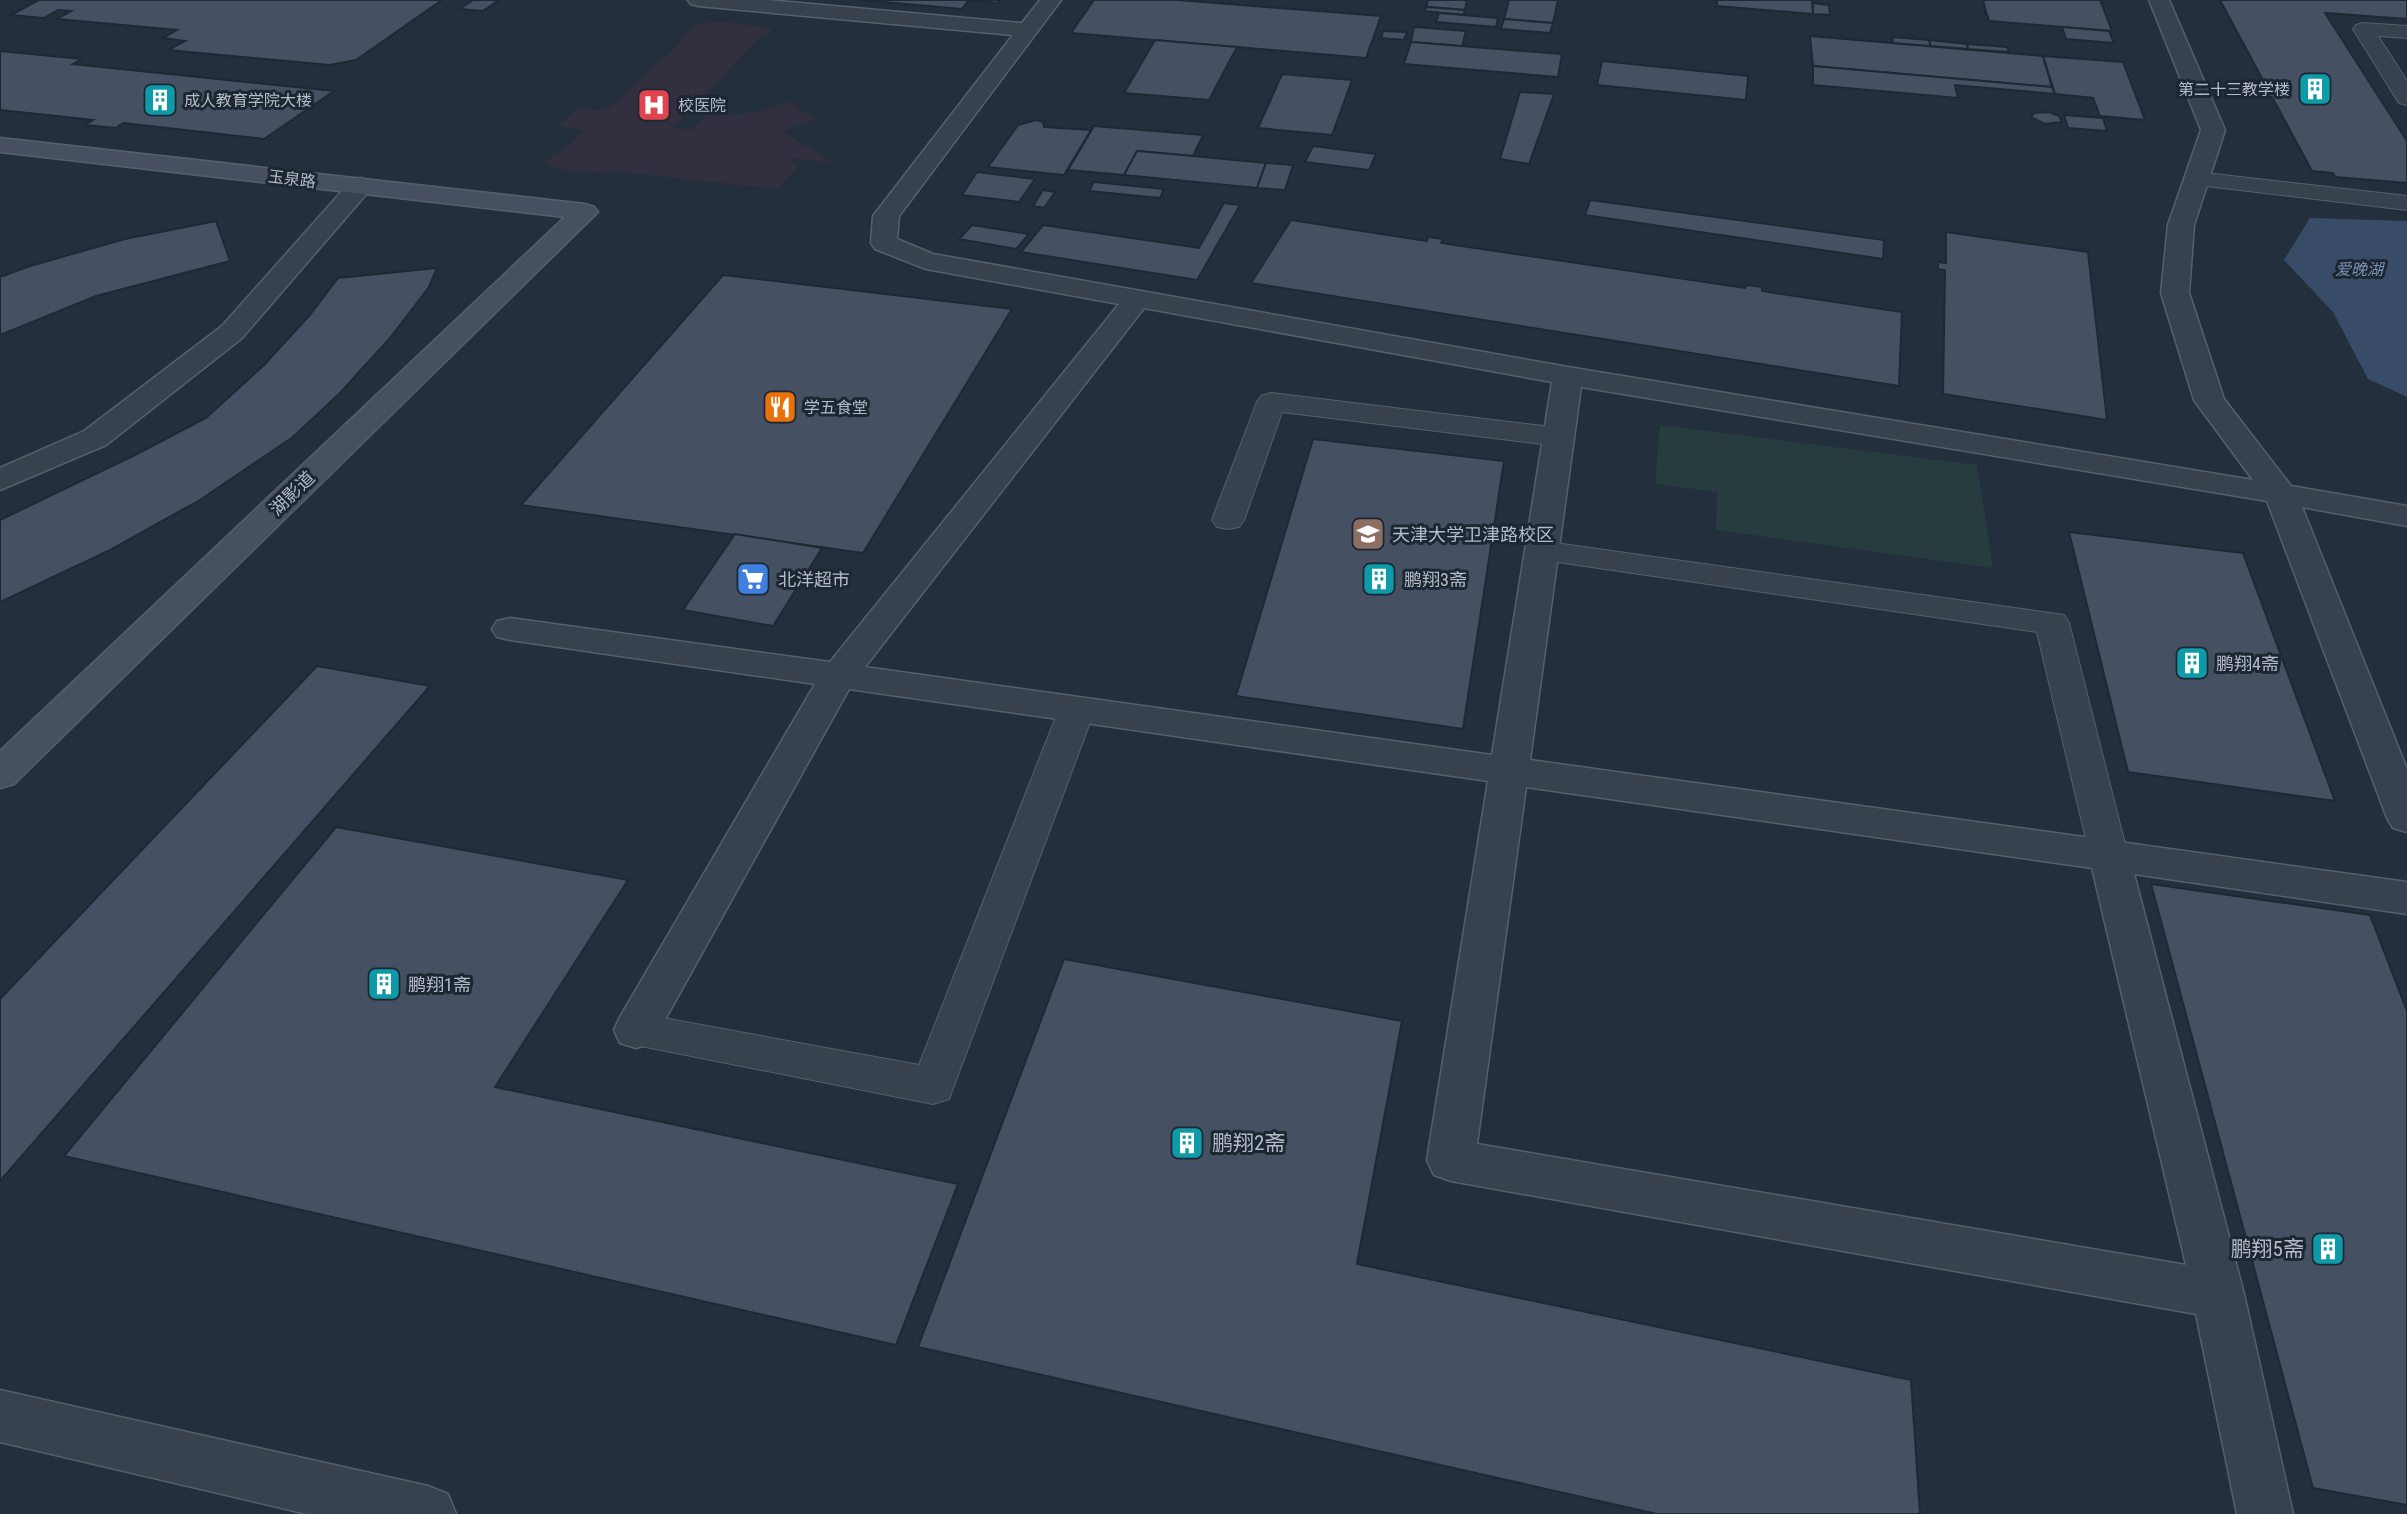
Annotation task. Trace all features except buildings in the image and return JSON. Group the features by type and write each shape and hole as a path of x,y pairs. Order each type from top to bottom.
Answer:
{"street":[{"path":"698,0 1028,30"},
{"path":"1051,0 886,216 884,243 926,261 1568,376 2407,516"},
{"path":"2159,0 2213,130 2181,225 2175,293 2209,400 2280,494 2403,799"},
{"name":"玉泉路","path":"0,145 353,193 577,219"},
{"name":"玉泉路","path":"0,160 353,193"},
{"path":"0,480 96,438 232,332 353,193"},
{"name":"湖影道","path":"0,774 577,219"},
{"path":"636,1030 838,677 1138,298"},
{"path":"1568,376 1451,1160 2218,1294"},
{"path":"510,629 2407,898"},
{"path":"2109,856 2218,1294 2265,1514"},
{"path":"0,1416 428,1514"}],"lane":[{"path":"2407,32 2363,29 2399,74 2407,98"},
{"path":"2197,179 2407,203"},
{"path":"1228,520 1271,402 1559,436"},
{"path":"1541,551 2052,623 2109,856"},
{"path":"636,1030 933,1086 1077,709"}],"shaded area":[{"name":"校医院","path":"728,22 772,29 765,37 761,36 673,128 693,130 707,114 725,108 736,115 750,111 754,113 788,102 816,119 782,131 834,163 793,158 789,164 799,165 778,189 629,173 566,171 544,163 559,154 585,130 558,126 579,108 607,111 698,23"}],"green space":[{"path":"1660,425 1977,465 1993,568 1716,530 1717,492 1655,484"}],"water":[{"name":"爱晚湖","path":"2310,218 2407,221 2407,397 2368,379 2333,312 2284,260"}],"place":[{"name":"第二十三教学楼","path":"2315,89"},
{"name":"成人教育学院大楼","path":"160,100"},
{"name":"校医院","path":"654,105"},
{"name":"学五食堂","path":"780,407"},
{"name":"天津大学卫津路校区","path":"1368,534"},
{"name":"北洋超市","path":"753,579"},
{"name":"鹏翔3斋","path":"1379,579"},
{"name":"鹏翔4斋","path":"2192,663"},
{"name":"鹏翔1斋","path":"384,984"},
{"name":"鹏翔2斋","path":"1187,1143"},
{"name":"鹏翔5斋","path":"2328,1249"}]}
